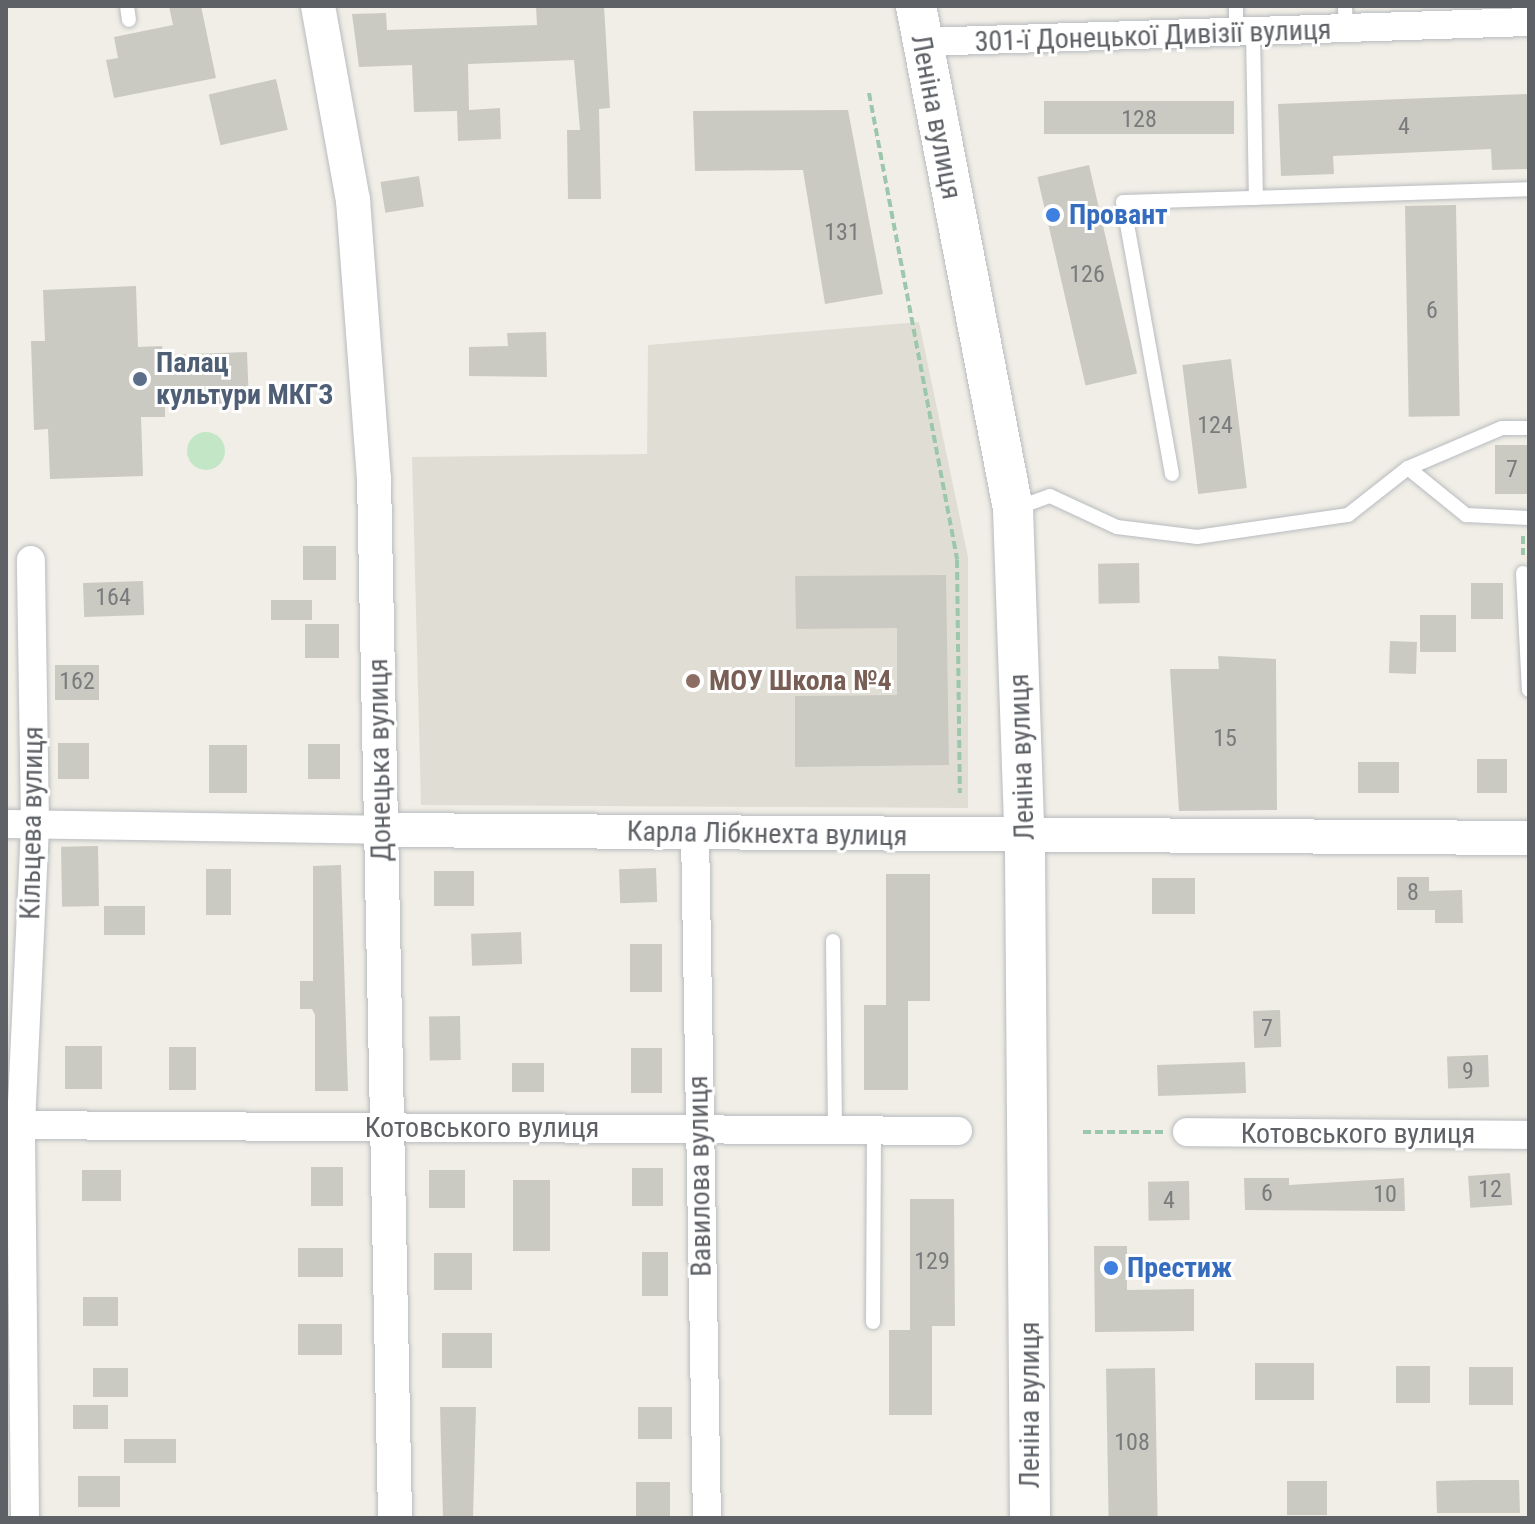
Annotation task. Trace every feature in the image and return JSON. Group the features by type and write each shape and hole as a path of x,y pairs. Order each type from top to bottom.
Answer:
{"main road":[{"name":"Леніна вулиця","path":"919,24 1013,509 1025,837 1030,1518"}],"street":[{"name":"Донецька вулиця","path":"318,6 354,215 374,479 395,1518"},
{"name":"301-ї Донецької Дивізії вулиця","path":"919,24 1242,23 1346,18 1529,22"},
{"name":"Кільцева вулиця","path":"25,1518 14,1124 35,824 31,560"},
{"name":"Карла Лібкнехта вулиця","path":"6,824 1025,837 1529,838"},
{"name":"Вавилова вулиця","path":"695,833 707,1518"},
{"name":"Котовського вулиця","path":"14,1124 958,1131"},
{"name":"Котовського вулиця","path":"1187,1132 1529,1135"}],"lane":[{"path":"1242,23 1256,198"},
{"path":"1172,474 1123,202 1529,189"},
{"path":"1013,509 1050,496 1117,527 1197,537 1348,515 1408,468 1502,428 1529,428"},
{"path":"1408,468 1466,515 1526,518"},
{"path":"1523,573 1529,690"},
{"path":"833,941 835,1130"},
{"path":"873,1322 874,1130"}],"path":[{"path":"869,93 957,560 960,793"},
{"path":"1523,573 1526,518"},
{"path":"1083,1132 1187,1132"}],"shaded area":[{"name":"МОУ Школа №4","path":"919,322 968,557 968,808 421,805 412,457 647,454 648,345"}],"green space":[{"path":"206,432 219,438 225,451 219,464 206,470 193,464 187,451 193,438"}],"building":[{"path":"169,6 201,6 216,78 114,98 106,60 118,58 114,37 173,25"},
{"path":"536,6 604,6 610,108 599,109 601,199 568,199 567,130 580,130 574,60 468,64 469,110 500,108 501,139 458,141 457,111 414,112 412,65 359,67 352,14 386,13 387,30 537,25"},
{"path":"276,79 288,130 220,145 209,95"},
{"path":"1529,94 1529,169 1492,170 1491,149 1333,156 1334,174 1281,176 1278,104"},
{"path":"1044,101 1234,101 1234,134 1044,134"},
{"path":"848,110 883,294 825,304 803,170 695,171 693,111"},
{"path":"1089,165 1137,374 1085,385 1037,177"},
{"path":"419,176 424,207 385,213 380,182"},
{"path":"1456,205 1460,416 1409,417 1405,206"},
{"name":"Палац культури МКГЗ","path":"136,286 138,347 162,346 163,355 247,352 249,403 165,406 165,417 141,417 143,476 50,479 48,429 34,430 31,341 45,341 43,290"},
{"path":"546,332 547,377 469,376 469,347 508,346 507,333"},
{"path":"1231,359 1247,488 1198,494 1182,365"},
{"path":"1495,445 1529,445 1529,494 1495,494"},
{"path":"303,546 336,546 336,580 303,580"},
{"path":"1139,563 1140,603 1099,604 1098,564"},
{"path":"946,575 949,765 795,767 795,696 897,695 897,628 796,629 795,576"},
{"path":"143,581 144,615 84,617 83,583"},
{"path":"1471,583 1503,583 1503,619 1471,619"},
{"path":"271,600 312,600 312,620 271,620"},
{"path":"1420,615 1456,615 1456,652 1420,652"},
{"path":"305,624 339,624 339,658 305,658"},
{"path":"1390,641 1417,642 1416,674 1389,673"},
{"path":"1218,656 1276,659 1277,810 1179,811 1170,669 1219,669"},
{"path":"55,665 99,665 99,700 55,700"},
{"path":"58,743 89,743 89,779 58,779"},
{"path":"308,744 340,744 340,779 308,779"},
{"path":"209,745 247,745 247,793 209,793"},
{"path":"1477,759 1507,759 1507,793 1477,793"},
{"path":"1358,762 1399,762 1399,793 1358,793"},
{"path":"98,846 99,906 62,907 61,847"},
{"path":"341,865 348,1091 315,1091 315,1015 312,1009 300,1009 300,981 313,981 313,866"},
{"path":"656,868 657,902 620,903 619,869"},
{"path":"206,869 231,869 231,915 206,915"},
{"path":"434,871 474,871 474,906 434,906"},
{"path":"886,874 930,874 930,1001 908,1001 908,1090 864,1090 864,1005 886,1005"},
{"path":"1397,877 1429,877 1429,891 1462,890 1463,923 1435,923 1435,910 1397,910"},
{"path":"1152,878 1195,878 1195,914 1152,914"},
{"path":"104,906 145,906 145,935 104,935"},
{"path":"521,932 522,964 472,966 471,934"},
{"path":"630,944 662,944 662,992 630,992"},
{"path":"1280,1010 1281,1047 1254,1048 1253,1011"},
{"path":"460,1016 461,1060 430,1061 429,1017"},
{"path":"65,1046 102,1046 102,1089 65,1089"},
{"path":"169,1047 196,1047 196,1090 169,1090"},
{"path":"631,1048 662,1048 662,1093 631,1093"},
{"path":"1488,1055 1489,1087 1448,1088 1447,1056"},
{"path":"1245,1062 1246,1093 1158,1096 1157,1065"},
{"path":"512,1063 544,1063 544,1092 512,1092"},
{"path":"311,1167 343,1167 343,1206 311,1206"},
{"path":"632,1168 663,1168 663,1206 632,1206"},
{"path":"82,1170 121,1170 121,1201 82,1201"},
{"path":"429,1170 465,1170 465,1208 429,1208"},
{"path":"1510,1173 1512,1205 1470,1208 1468,1176"},
{"path":"1244,1178 1289,1178 1289,1185 1404,1178 1405,1211 1245,1210"},
{"path":"513,1180 550,1180 550,1251 513,1251"},
{"path":"1189,1181 1190,1220 1149,1221 1148,1182"},
{"path":"910,1199 954,1199 955,1326 932,1326 932,1415 889,1415 889,1330 910,1330"},
{"name":"Престиж","path":"1094,1246 1127,1246 1127,1290 1194,1289 1194,1331 1095,1332"},
{"path":"298,1248 343,1248 343,1277 298,1277"},
{"path":"642,1252 668,1252 668,1296 642,1296"},
{"path":"434,1253 472,1253 472,1290 434,1290"},
{"path":"83,1297 118,1297 118,1326 83,1326"},
{"path":"298,1324 342,1324 342,1355 298,1355"},
{"path":"442,1333 492,1333 492,1368 442,1368"},
{"path":"1255,1363 1314,1363 1314,1400 1255,1400"},
{"path":"1396,1366 1430,1366 1430,1403 1396,1403"},
{"path":"1469,1367 1513,1367 1513,1405 1469,1405"},
{"path":"93,1368 128,1368 128,1397 93,1397"},
{"path":"1155,1368 1158,1518 1109,1518 1106,1369"},
{"path":"73,1405 108,1405 108,1429 73,1429"},
{"path":"440,1407 476,1407 473,1518 443,1518"},
{"path":"638,1407 672,1407 672,1439 638,1439"},
{"path":"124,1439 176,1439 176,1463 124,1463"},
{"path":"78,1476 120,1476 120,1507 78,1507"},
{"path":"1519,1480 1520,1513 1437,1513 1436,1481"},
{"path":"1287,1481 1327,1481 1327,1515 1287,1515"},
{"path":"636,1482 670,1482 670,1517 636,1517"}],"place":[{"name":"Провант","path":"1053,215"},
{"name":"Палац культури МКГЗ","path":"140,379"},
{"name":"МОУ Школа №4","path":"693,681"},
{"name":"Престиж","path":"1111,1268"}]}
